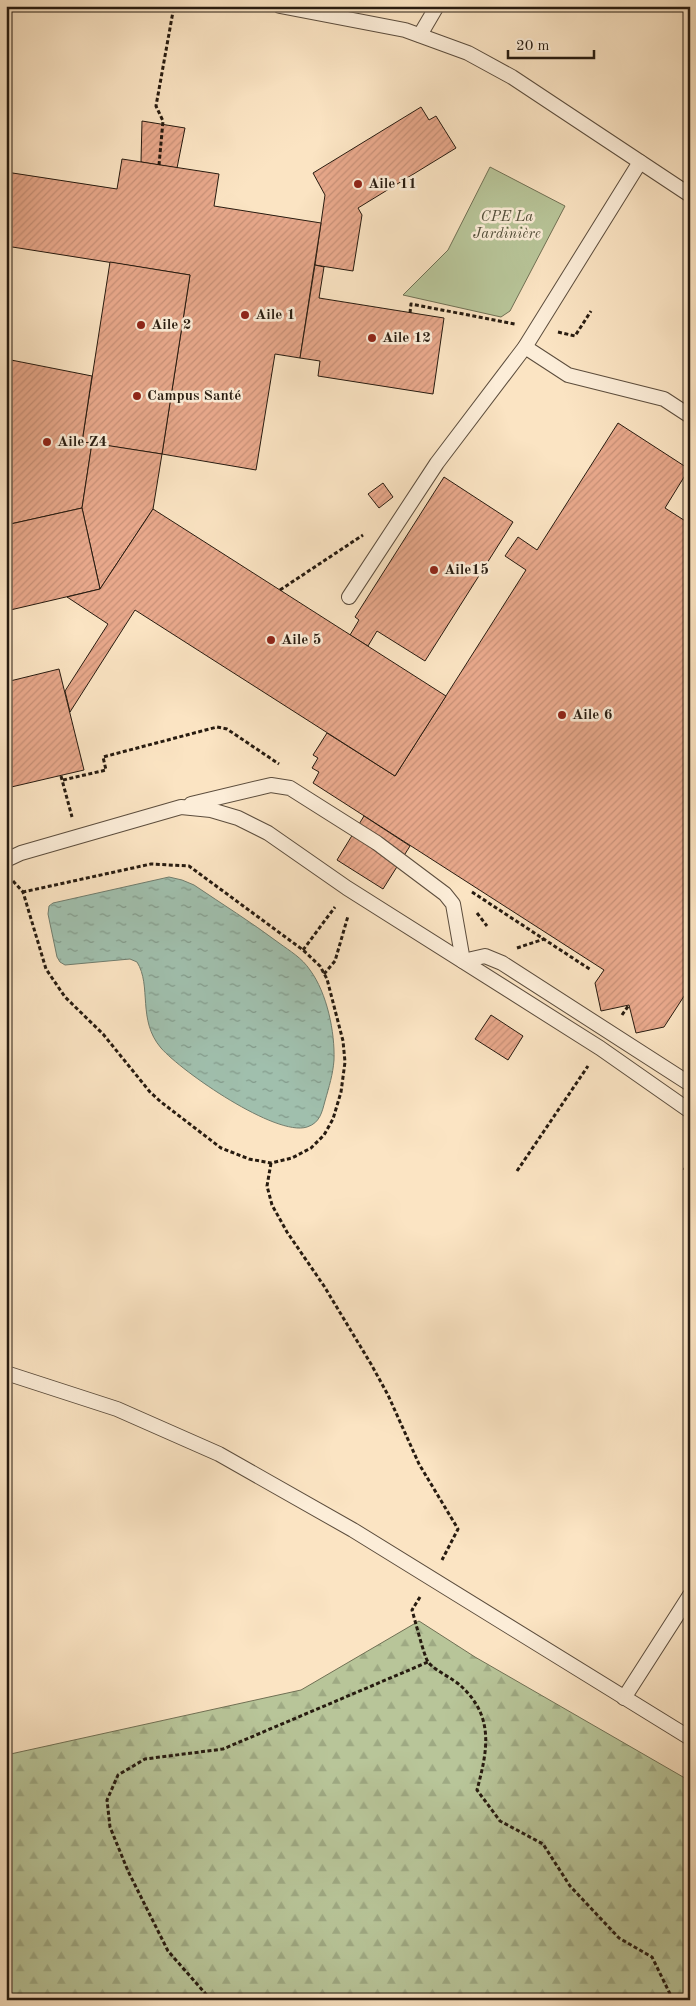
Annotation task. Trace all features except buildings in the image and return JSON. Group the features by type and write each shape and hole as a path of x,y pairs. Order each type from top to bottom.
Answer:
{"lane":[{"path":"280,6 376,24 420,35 468,53 512,77 690,194"},
{"path":"420,35 438,6"},
{"path":"349,597 437,463 525,347 640,162"},
{"path":"525,347 568,375 664,399 690,416"},
{"path":"6,860 21,853 181,807 270,785 290,788 377,843 445,894 453,904 463,961"},
{"path":"181,807 211,810 238,818 268,833 347,888 600,1048 690,1111"},
{"path":"463,961 485,956 502,963 690,1084"},
{"path":"6,1373 117,1409 220,1454 353,1530 690,1738"},
{"path":"624,1698 690,1595"}],"path":[{"path":"159,164 163,121 156,106 174,6"},
{"path":"410,313 411,304 575,336 591,311"},
{"path":"280,590 365,533"},
{"path":"63,780 106,770 103,756 217,727 227,729 285,767"},
{"path":"61,776 76,837"},
{"path":"12,879 23,892 46,969 55,984 65,997 102,1034 150,1092 196,1131 220,1148 249,1159 271,1163 292,1158 311,1148 324,1134 333,1119 341,1092 345,1062 343,1040 324,974 320,966 303,950 189,866 143,865 23,892"},
{"path":"467,889 591,970"},
{"path":"303,950 334,907"},
{"path":"324,974 335,961 348,916"},
{"path":"510,950 544,939"},
{"path":"610,1033 630,1005"},
{"path":"517,1171 600,1048"},
{"path":"684,1170 690,1161"},
{"path":"271,1163 267,1186 272,1206 287,1232 324,1286 371,1364 388,1395 419,1464 458,1529 412,1610 428,1662 463,1688 481,1712 487,1737 485,1759 476,1790 500,1821 543,1844 570,1886 619,1938 652,1956 673,2000"},
{"path":"211,2000 168,1951 110,1827 107,1800 118,1775 145,1759 223,1749 428,1662"}],"green space":[{"name":"CPE La Jardinière","path":"490,167 565,206 510,311 501,317 403,295 448,250"},
{"path":"419,1621 475,1657 690,1781 690,2000 6,2000 6,1755 301,1690"}],"water":[{"path":"169,877 194,885 258,928 300,958 316,979 329,1013 334,1060 331,1080 321,1113 315,1123 307,1127 293,1127 274,1122 253,1113 208,1086 172,1059 161,1048 149,1026 144,982 137,962 130,959 65,965 57,957 48,914 49,906 53,903"}],"place":[{"name":"Aile 11","path":"358,184"},
{"name":"Aile 1","path":"245,315"},
{"name":"Aile 2","path":"141,325"},
{"name":"Aile 12","path":"372,338"},
{"name":"Campus Santé","path":"137,396"},
{"name":"Aile Z4","path":"47,442"},
{"name":"Aile15","path":"434,570"},
{"name":"Aile 5","path":"271,640"},
{"name":"Aile 6","path":"562,715"}]}
